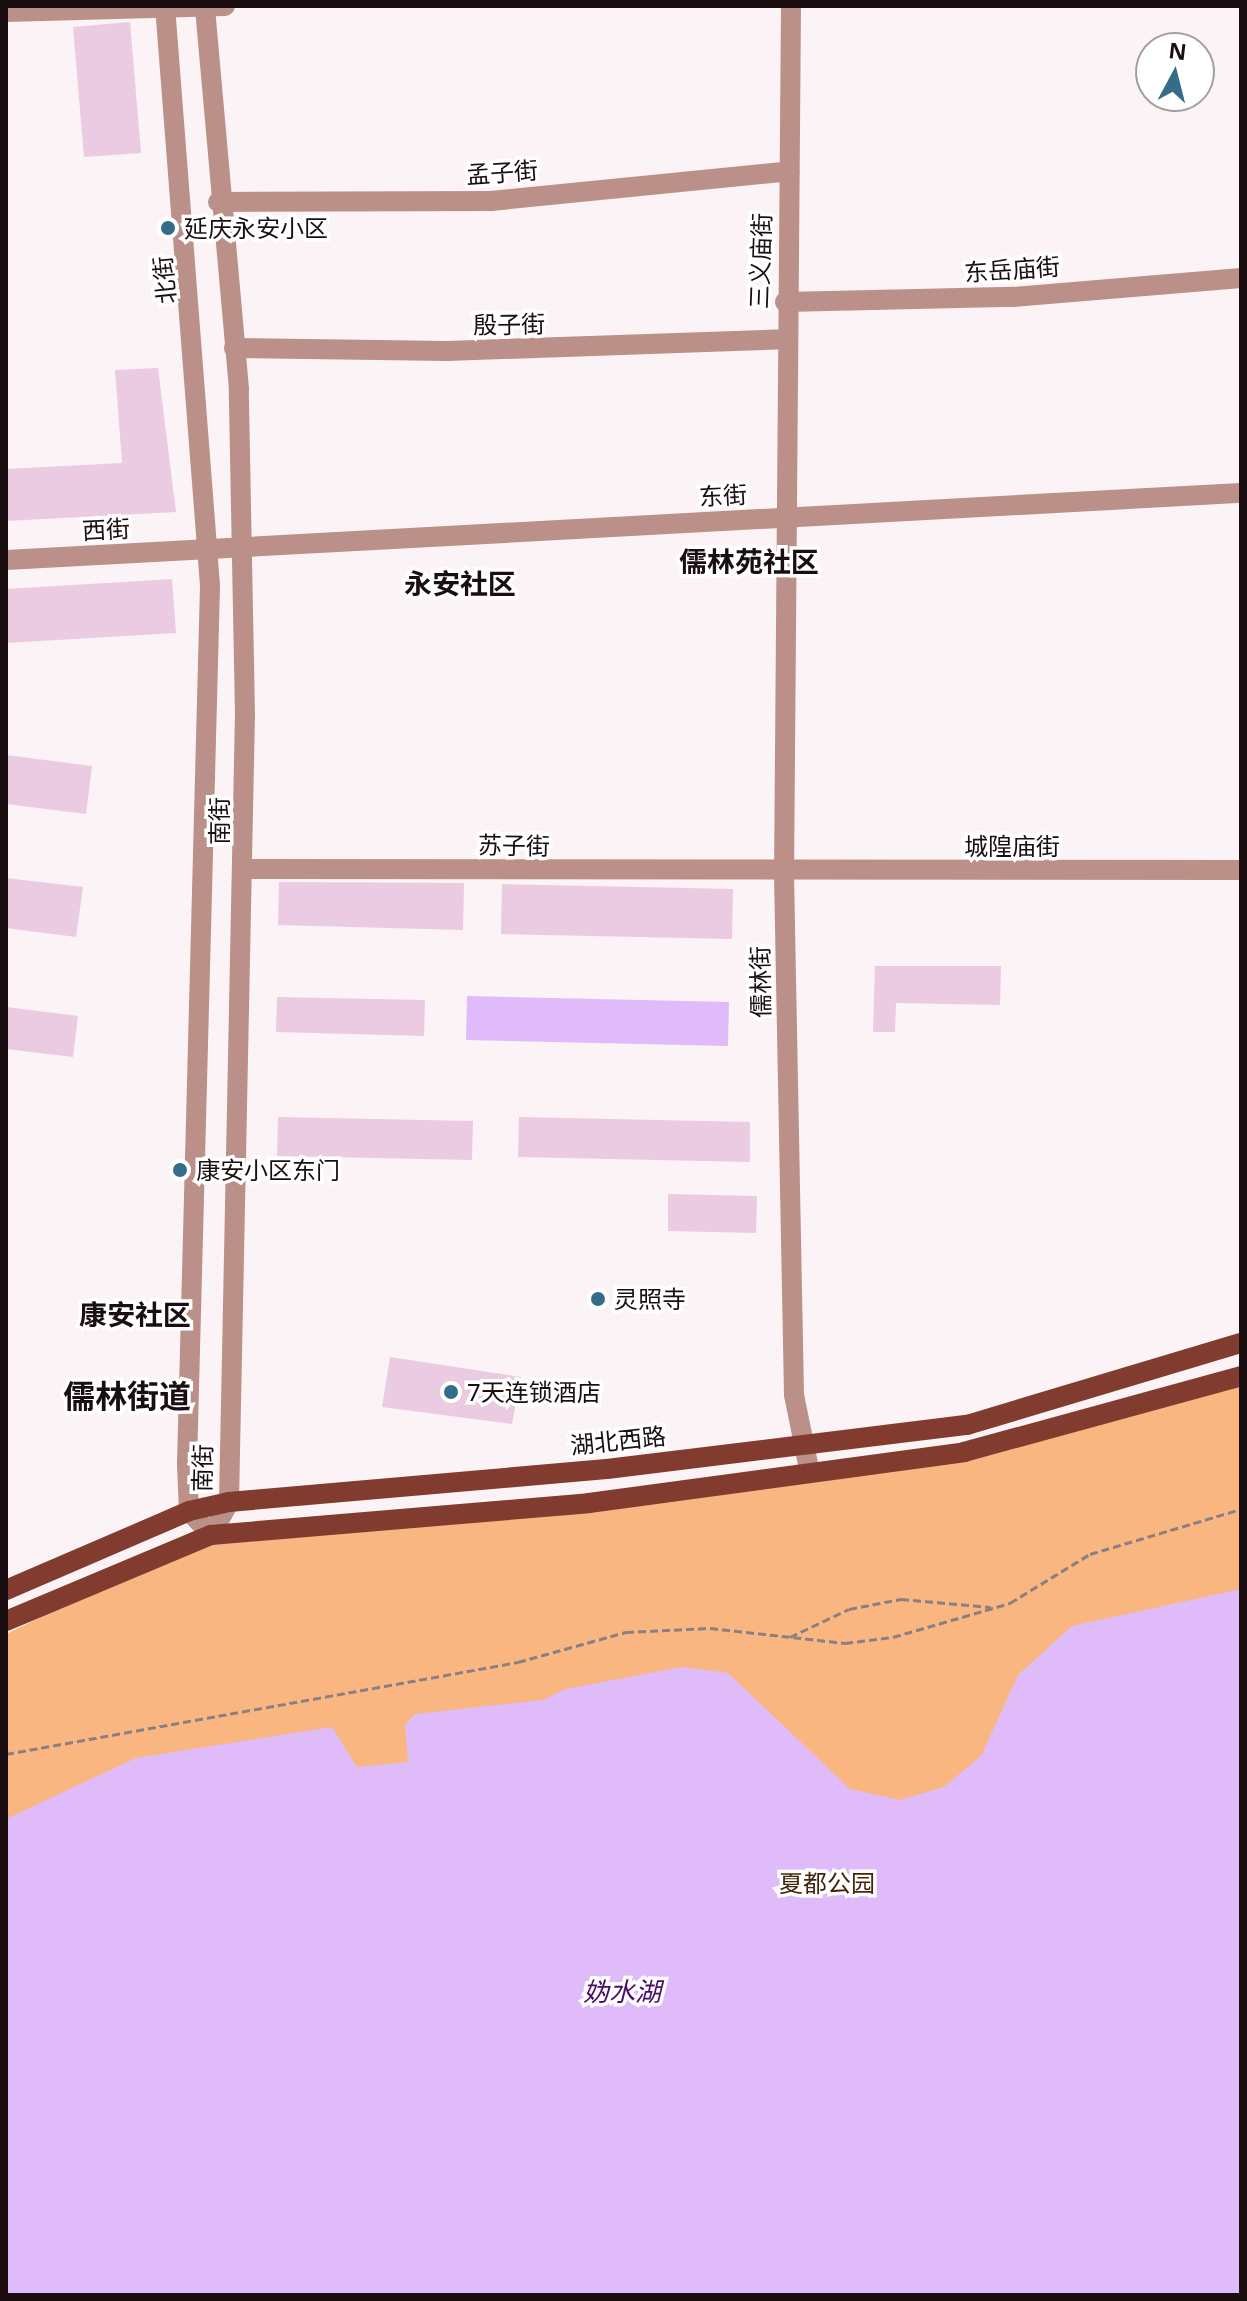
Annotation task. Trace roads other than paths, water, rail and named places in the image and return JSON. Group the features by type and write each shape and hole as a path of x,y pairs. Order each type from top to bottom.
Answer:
{"main road":[{"name":"湖北西路","path":"6,1590 189,1511 229,1502 967,1425 1241,1343"},
{"path":"6,1621 211,1535 589,1503 809,1469 964,1452 1241,1376"}],"street":[{"path":"205,6 218,202 234,348 244,547"},
{"path":"6,12 225,6"},
{"name":"三义庙街","path":"783,518 791,6"},
{"name":"北街","path":"166,7 208,550"},
{"name":"孟子街","path":"218,202 491,201 789,171"},
{"name":"东岳庙街","path":"785,302 1014,297 1241,278"},
{"name":"殷子街","path":"234,348 463,351 784,339"},
{"name":"东街","path":"208,550 1241,493"},
{"name":"儒林街","path":"783,518 784,874 794,1395 809,1469"},
{"name":"南街","path":"208,550 189,1511 211,1535 229,1502 244,869 244,547"},
{"name":"西街","path":"6,560 208,550"},
{"name":"苏子街","path":"244,869 784,874"},
{"name":"城隍庙街","path":"784,874 1241,870"}],"water":[{"path":"467,996 729,1002 728,1046 466,1040"},
{"name":"妫水湖","path":"1241,1589 1241,2295 6,2295 6,1819 136,1758 332,1727 357,1767 408,1762 405,1725 415,1714 543,1700 566,1689 682,1667 728,1673 850,1789 900,1800 944,1787 981,1756 1018,1675 1072,1626"}],"place":[{"name":"延庆永安小区","path":"168,228"},
{"name":"康安小区东门","path":"180,1170"},
{"name":"灵照寺","path":"598,1299"},
{"name":"7天连锁酒店","path":"451,1392"}],"district":[{"name":"儒林苑社区","path":"749,561"},
{"name":"永安社区","path":"460,583"},
{"name":"康安社区","path":"135,1314"},
{"name":"儒林街道","path":"127,1396"}],"park label":[{"name":"夏都公园","path":"827,1883"}]}
